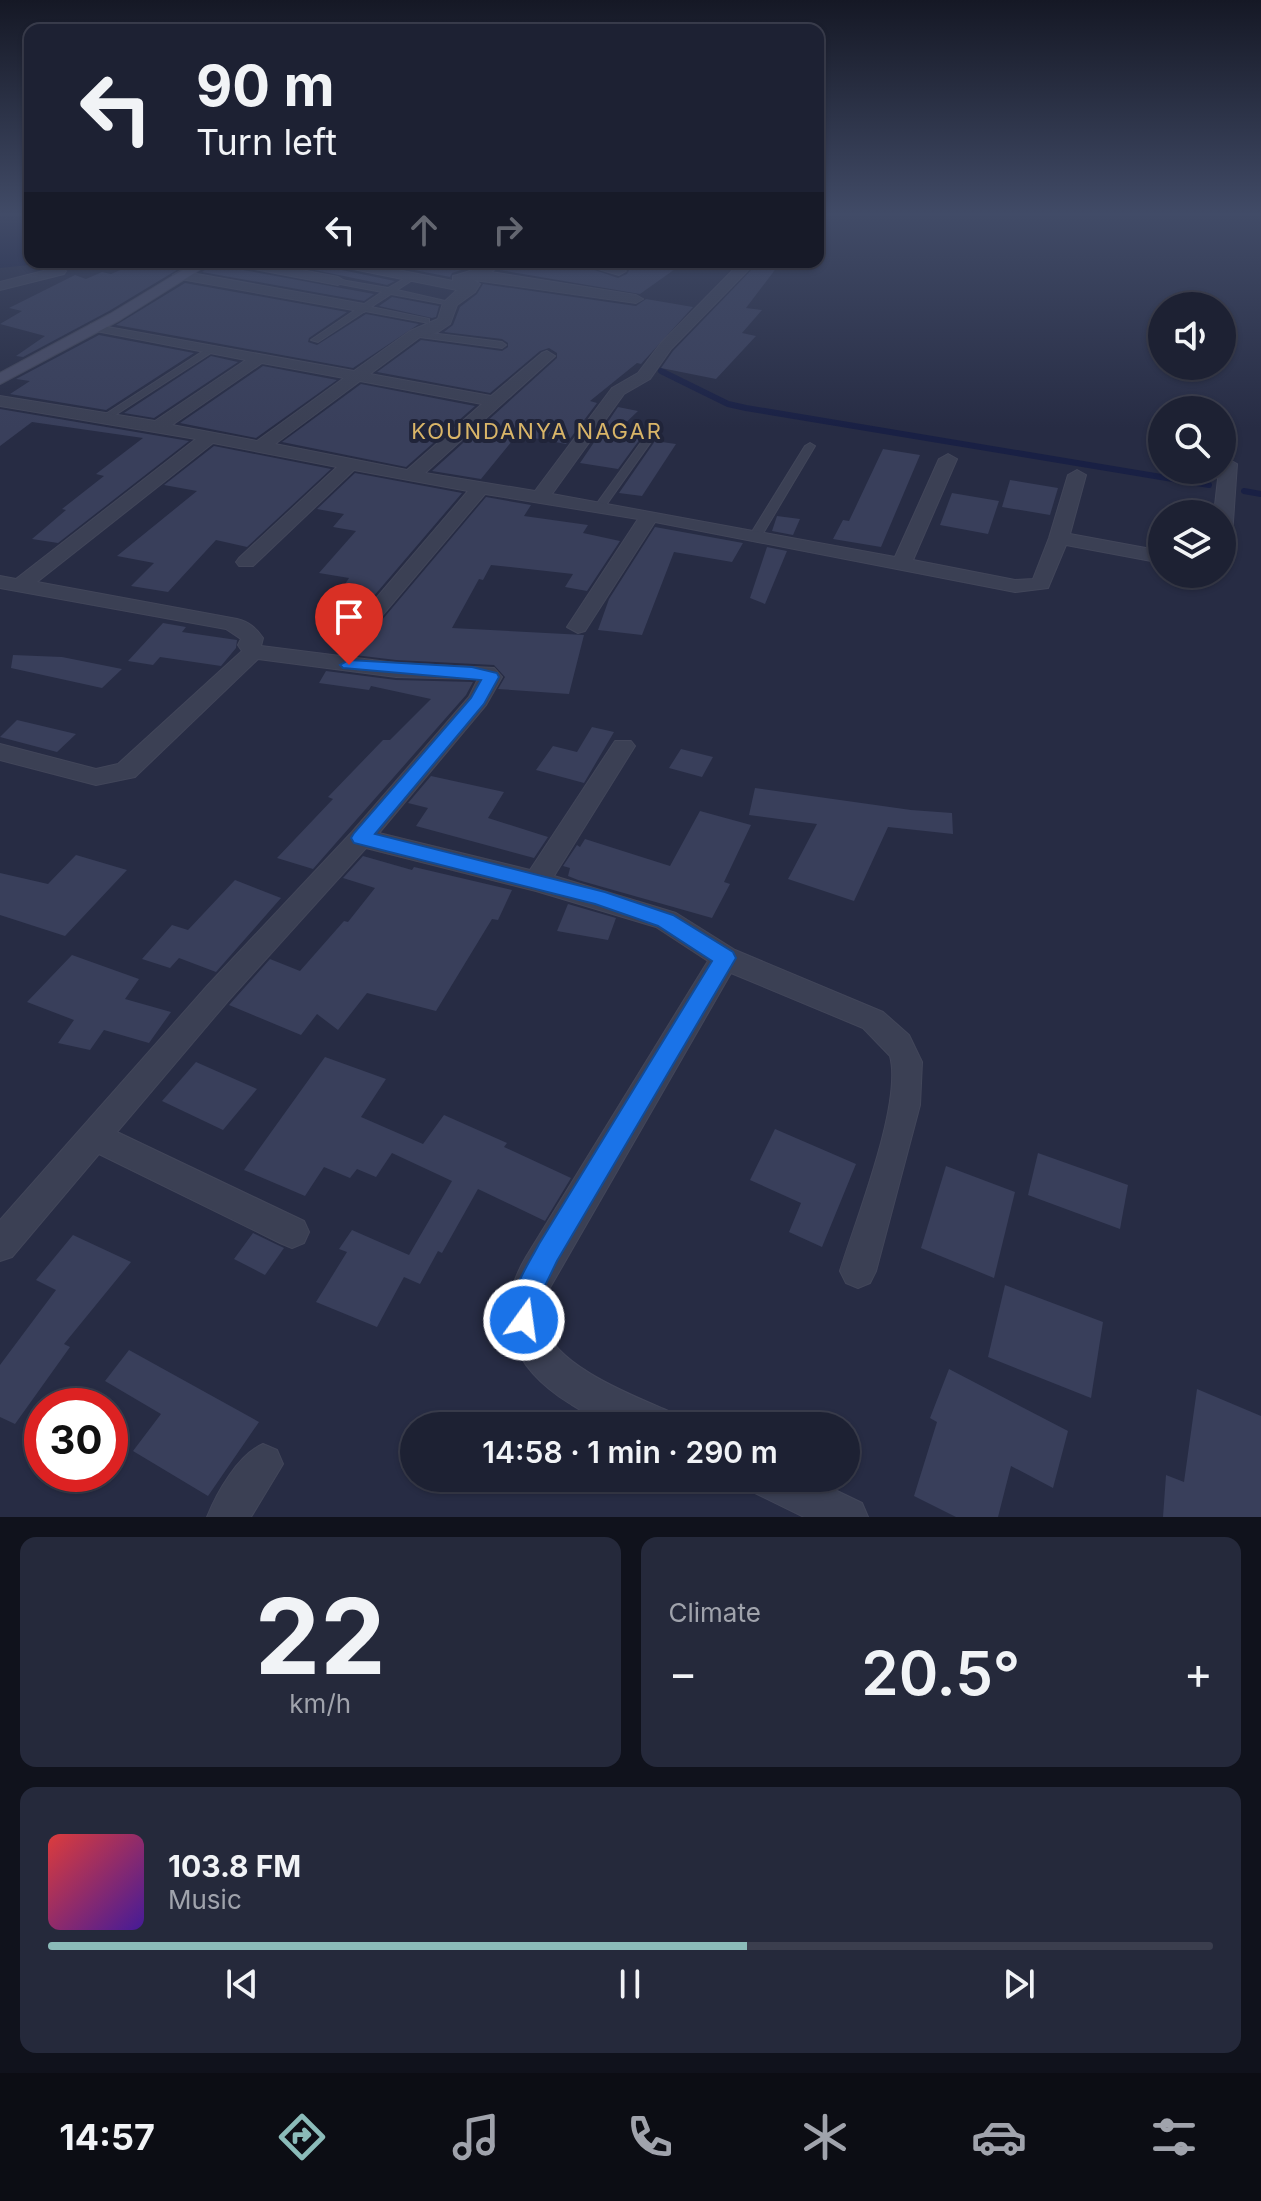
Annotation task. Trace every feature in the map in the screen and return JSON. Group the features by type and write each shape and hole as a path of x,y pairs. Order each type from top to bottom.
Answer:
{"main road":[{"path":"0,379 96,327 163,286"}],"street":[{"path":"240,286 364,308"},
{"path":"415,334 417,328 450,303 463,286"},
{"path":"553,286 636,299"},
{"path":"541,496 618,391 644,376 666,346 725,286"},
{"path":"260,447 415,334 433,329 445,321 450,303"},
{"path":"96,327 495,402"},
{"path":"411,476 547,356"},
{"path":"158,427 259,358"},
{"path":"0,401 106,417 411,476 650,515 1015,586 1041,584 1044,579 1077,475"},
{"path":"10,584 210,437"},
{"path":"902,564 948,459"},
{"path":"246,562 351,464"},
{"path":"362,627 481,487"},
{"path":"578,627 650,515"},
{"path":"1059,538 1148,554"},
{"path":"10,584 230,623 252,638 249,645 253,652"},
{"path":"0,752 96,777 126,771 253,652"},
{"path":"0,1245 218,993 361,838 478,700 491,677 486,673 396,670 253,652"},
{"path":"537,881 623,746"},
{"path":"361,838 537,881 666,920 725,958 873,1020 892,1035 906,1059 904,1105 858,1271"},
{"path":"628,1412 582,1390 543,1361 524,1320 527,1294 548,1253 725,958"},
{"path":"93,1136 292,1232"},
{"path":"227,1517 263,1464"},
{"path":"796,1492 848,1517"}],"lane":[{"path":"360,286 450,303"},
{"path":"315,340 398,286"},
{"path":"364,308 426,321"},
{"path":"415,334 502,345"},
{"path":"106,417 211,349"},
{"path":"600,506 653,432"},
{"path":"756,535 810,446"}],"building":[{"path":"53,286 151,286 23,357 16,356 45,336 0,324 22,311 9,308"},
{"path":"180,286 201,286 347,312 309,338 308,342 317,345 366,314 419,324 353,368 116,325"},
{"path":"279,286 329,286 374,294 364,301"},
{"path":"482,286 495,286 636,306 646,299 693,307 641,364 637,363 590,401 597,403 566,444 517,435 481,479 432,471 557,358 557,353 549,348 540,351 490,393 377,372 421,340 502,351 508,347 502,339 444,332 453,325 460,307 477,294"},
{"path":"592,286 652,286 640,294"},
{"path":"736,286 763,286 746,308 762,310 742,333 756,336 716,379 661,368 673,351"},
{"path":"392,297 439,306 436,317 379,306"},
{"path":"99,335 194,353 106,410 10,394 30,381 16,379"},
{"path":"211,356 238,362 154,418 124,413"},
{"path":"263,366 337,380 256,438 180,423"},
{"path":"361,384 475,406 406,467 282,442"},
{"path":"618,407 638,411 614,434 640,439 618,469 580,463"},
{"path":"0,409 189,441 58,543 32,539 66,510 62,509 104,476 96,474 143,438 32,422 0,446"},
{"path":"655,441 676,444 642,496 619,493"},
{"path":"214,446 331,469 247,547 216,540 168,592 131,586 154,563 117,556 197,491 164,485"},
{"path":"883,449 920,455 881,547 833,539 843,520 849,521"},
{"path":"355,473 462,493 349,625 350,630 361,636 371,633 486,497 531,505 524,516 588,525 583,533 620,541 587,591 565,587 573,574 491,565 483,580 479,579 452,628 584,635 569,694 498,689 505,677 494,665 396,660 338,653 345,642 330,640 344,618 324,616 349,578 319,573 356,531 333,527 344,514 317,509"},
{"path":"1010,480 1058,488 1050,515 1002,507"},
{"path":"952,493 999,501 988,534 940,525"},
{"path":"777,516 800,519 793,535 772,531"},
{"path":"655,527 743,543 732,562 674,552 642,635 598,630 609,599"},
{"path":"767,547 787,551 765,604 750,598"},
{"path":"163,623 186,627 182,632 237,640 236,648 221,666 160,657 153,665 128,661"},
{"path":"13,655 62,657 122,669 102,688 11,668"},
{"path":"326,671 396,680 473,682 466,695 313,869 277,858 333,799 328,797 383,740 390,740 431,699 371,686 369,690 319,683"},
{"path":"17,720 76,734 57,752 0,737"},
{"path":"592,727 614,732 584,783 536,770 553,746 577,752"},
{"path":"681,749 713,757 702,777 669,768"},
{"path":"431,776 504,792 488,818 548,837 534,858 416,826 428,808 408,803"},
{"path":"755,788 952,813 953,834 888,827 854,901 788,879 817,824 749,815"},
{"path":"700,811 751,825 724,882 730,884 712,918 578,880 568,876 570,868 563,866 577,845 580,847 585,839 670,866"},
{"path":"76,855 127,870 65,936 0,915 0,873 48,884"},
{"path":"363,856 412,870 414,867 512,890 498,920 492,919 436,1011 367,993 338,1030 317,1014 301,1035 229,1005 270,959 300,971 344,921 348,922 375,888 343,878"},
{"path":"235,880 281,898 216,972 179,958 170,968 142,959 172,925 188,930"},
{"path":"568,904 616,918 608,940 557,931"},
{"path":"72,955 139,979 125,999 171,1012 149,1043 104,1030 90,1050 58,1043 74,1020 27,1002"},
{"path":"325,1057 386,1079 361,1117 423,1144 444,1115 507,1143 504,1147 571,1178 545,1221 478,1189 442,1253 438,1251 420,1284 404,1277 377,1327 316,1302 347,1252 339,1249 352,1230 409,1255 452,1181 392,1153 376,1177 357,1169 350,1178 324,1167 305,1196 244,1170"},
{"path":"196,1062 257,1089 223,1130 162,1101"},
{"path":"775,1129 856,1164 822,1247 789,1232 801,1203 750,1180"},
{"path":"1038,1153 1128,1185 1120,1229 1028,1195"},
{"path":"946,1166 1015,1192 994,1278 921,1248"},
{"path":"253,1233 284,1248 265,1275 234,1259"},
{"path":"73,1235 131,1262 64,1344 70,1347 41,1388 24,1388 24,1411 15,1424 0,1417 0,1365 56,1290 36,1280"},
{"path":"1005,1285 1103,1322 1091,1398 988,1357"},
{"path":"129,1350 259,1422 208,1496 133,1451 161,1414 128,1395 128,1388 117,1388 105,1381"},
{"path":"949,1369 1068,1431 1053,1488 1011,1466 998,1517 956,1517 914,1496 937,1422 930,1418"},
{"path":"1197,1389 1261,1416 1261,1517 1163,1517 1166,1475 1184,1482"}],"waterway":[{"path":"661,371 728,404 746,408 1209,485"},
{"path":"1244,491 1261,494"}],"district":[{"name":"KOUNDANYA NAGAR","path":"537,431"}],"route":[{"path":"349,665 486,673 491,677 487,689 361,838 537,881 666,920 725,958 548,1253 527,1294 524,1320"}]}
